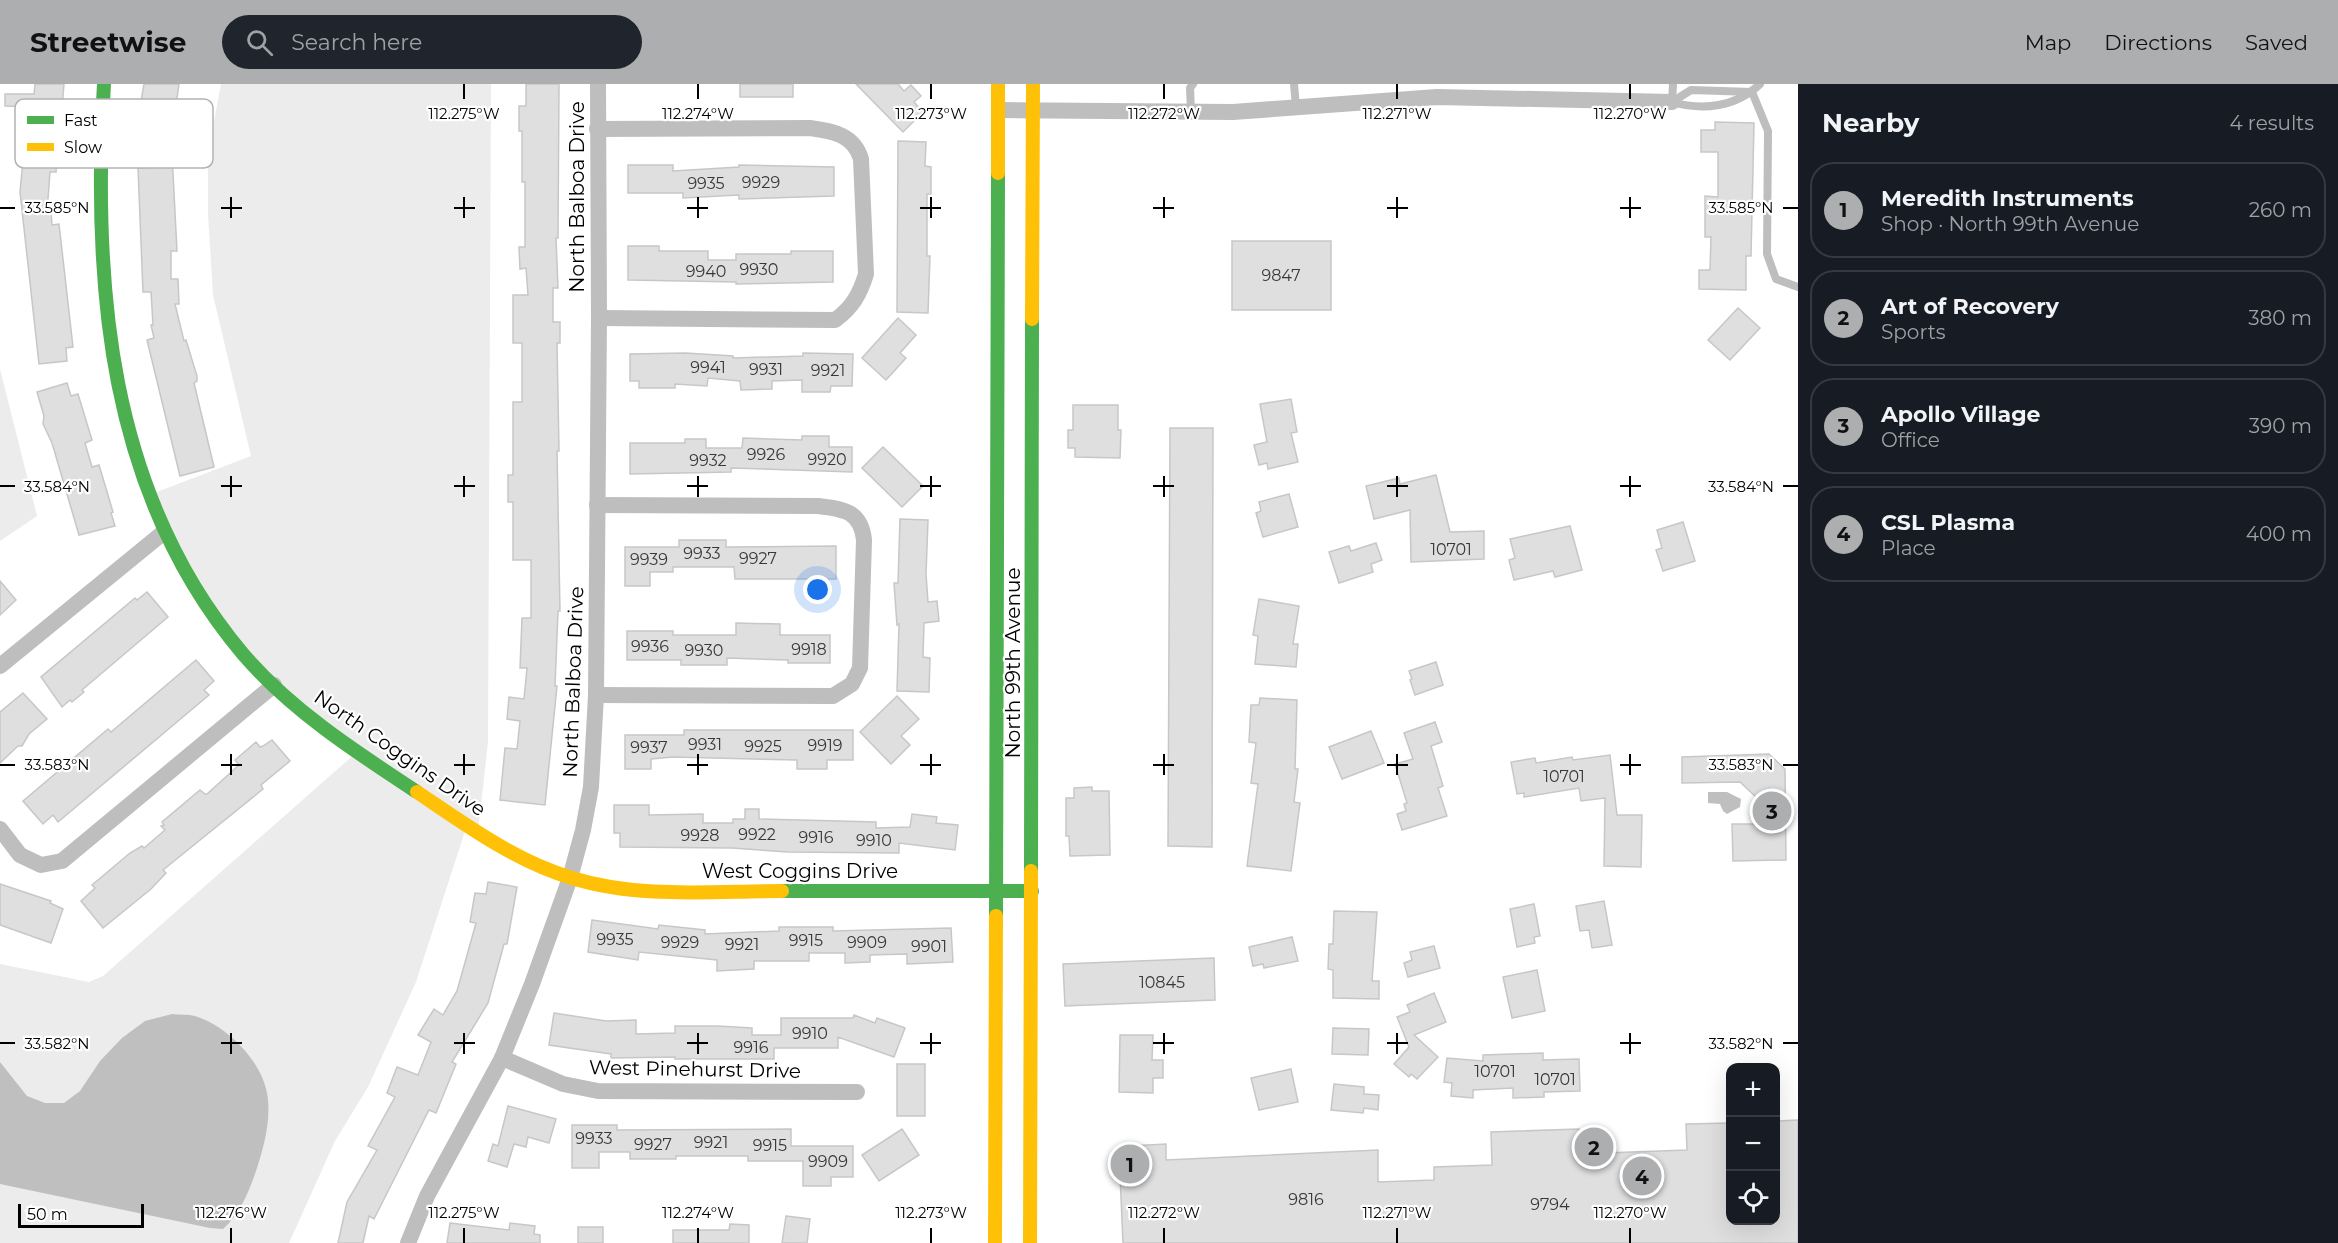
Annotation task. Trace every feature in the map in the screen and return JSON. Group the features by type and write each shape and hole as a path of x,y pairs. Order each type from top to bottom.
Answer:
{"main road":[{"name":"North Coggins Drive","path":"103,99 104,84"},
{"name":"North 99th Avenue","path":"998,84 997,890 1013,1142 1030,1243"},
{"name":"North 99th Avenue","path":"995,1243 1013,1142 1032,891 1033,84"},
{"name":"North Coggins Drive","path":"99,168 102,284 119,388 134,450 164,532 188,576 216,619 243,654 312,718 393,777 505,848 570,878"},
{"name":"West Coggins Drive","path":"570,878 623,889 670,891 1032,891"}],"street":[{"name":"North Balboa Drive","path":"408,1243 427,1196 502,1058 532,984 570,878 583,830 591,787 596,695 598,84"},
{"path":"999,110 1233,112 1437,98 1671,102"},
{"path":"597,129 810,128 831,131 849,140 857,147 861,159 866,274 860,292 847,312 835,320 599,318"},
{"path":"596,695 833,696 852,684 860,668 862,594 862,526 847,511 818,506 597,505"},
{"path":"0,666 164,532"},
{"path":"0,829 20,855 41,865 62,861 274,685"},
{"name":"West Pinehurst Drive","path":"502,1058 563,1084 598,1091 857,1092"}],"lane":[{"path":"1191,111 1190,88 1192,84"},
{"path":"1294,84 1296,107"},
{"path":"1671,102 1673,84"},
{"path":"1671,102 1689,107 1719,106 1752,92 1760,84"},
{"path":"1671,102 1691,90 1752,92"},
{"path":"1752,92 1768,131 1767,254 1776,279 1798,287"}],"shaded area":[{"path":"221,84 491,84 488,742 478,831 467,825 416,982 368,1087 335,1141 289,1243 0,1243 0,964 89,982 103,976 357,752 243,654 149,495 251,456 213,295 208,215 208,168 213,168 213,126"},
{"path":"0,369 37,516 0,541"},
{"path":"1708,792 1727,792 1741,799 1740,807 1727,814 1720,804 1708,803"},
{"path":"172,1014 195,1016 230,1036 258,1068 267,1093 268,1124 255,1174 238,1211 223,1229 0,1184 0,1062 27,1096 45,1103 64,1103 80,1091 100,1061 122,1038 145,1021"}],"building":[{"path":"35,84 64,84 63,99 15,99 15,106 5,106 5,94 34,94"},
{"path":"144,84 179,84 177,99 141,99"},
{"path":"526,84 559,84 558,238 556,238 558,288 553,288 553,322 560,322 560,343 557,343 559,451 557,451 560,611 558,611 555,686 557,686 545,805 500,800 505,748 517,749 520,721 507,719 509,697 524,699 527,668 520,668 522,618 531,618 531,560 513,560 513,502 508,502 508,475 513,475 513,402 522,402 522,343 513,343 513,295 528,295 526,268 520,269 519,247 525,247 525,182 522,182 522,131 519,131 519,106 526,106"},
{"path":"740,84 793,84 793,97 740,97"},
{"path":"856,84 898,84 904,91 911,85 921,96 914,102 923,112 903,132"},
{"path":"1715,122 1754,123 1751,256 1746,256 1746,290 1699,289 1699,270 1710,270 1711,237 1705,237 1705,196 1718,197 1718,152 1701,152 1701,130 1715,130"},
{"path":"898,141 926,142 925,166 931,167 931,194 927,194 927,256 930,256 928,313 897,312"},
{"path":"628,165 673,165 673,171 739,167 739,165 834,167 834,196 739,199 739,195 683,198 683,193 628,193"},
{"path":"22,168 56,168 56,172 50,172 47,212 51,212 52,225 59,224 73,347 66,348 67,361 39,364 20,192"},
{"path":"138,168 173,168 177,251 171,251 171,279 178,279 179,304 175,304 184,341 186,340 197,376 197,381 194,383 214,467 180,476 147,340 154,338 151,325 153,325 151,292 143,292"},
{"path":"1232,241 1331,241 1331,310 1232,310"},
{"path":"628,246 659,246 659,251 708,251 708,260 736,260 736,254 833,251 833,282 736,284 736,282 628,280"},
{"path":"1738,308 1760,328 1730,360 1708,340"},
{"path":"898,318 916,335 900,353 906,358 886,380 862,358"},
{"path":"685,353 733,356 733,358 803,356 803,353 853,354 852,386 831,386 830,392 802,392 802,380 772,381 772,389 741,390 740,381 708,378 707,386 675,384 675,388 639,388 639,381 630,381 630,354"},
{"path":"67,383 71,396 78,394 92,440 85,443 92,467 99,465 115,526 79,535 52,443 43,424 44,416 37,392"},
{"path":"1291,399 1297,432 1291,433 1298,462 1268,469 1267,463 1259,465 1254,445 1267,442 1260,404"},
{"path":"1073,405 1118,405 1118,430 1121,430 1120,458 1075,457 1075,448 1068,448 1068,430 1073,430"},
{"path":"1170,428 1213,428 1212,847 1168,846"},
{"path":"802,436 829,436 829,447 852,447 852,472 731,468 731,472 630,474 630,443 685,443 685,439 706,439 706,448 742,448 743,438 802,440"},
{"path":"883,447 923,486 902,507 862,468"},
{"path":"1436,475 1450,532 1484,531 1484,559 1411,562 1410,510 1374,519 1366,486 1399,478 1400,484"},
{"path":"1289,494 1298,527 1263,537 1256,513 1261,511 1259,502"},
{"path":"900,519 928,520 926,574 928,602 937,601 939,621 924,623 923,657 930,658 929,692 897,691 899,624 897,625 894,583 898,583"},
{"path":"1683,522 1695,561 1663,571 1656,550 1662,548 1657,530"},
{"path":"1570,526 1582,570 1555,577 1553,571 1514,580 1509,560 1515,558 1510,539"},
{"path":"679,540 726,540 726,547 836,546 836,579 735,579 734,567 673,567 673,572 650,572 650,586 625,586 625,547 679,547"},
{"path":"1376,543 1382,560 1371,564 1373,572 1339,583 1329,552 1349,546 1351,551"},
{"path":"0,581 16,600 0,615"},
{"path":"147,592 168,617 82,690 84,692 62,707 41,677 135,598 137,600"},
{"path":"1259,599 1299,606 1293,644 1298,644 1296,667 1255,664 1258,636 1253,635"},
{"path":"736,623 780,624 780,635 830,635 830,663 788,663 788,660 727,658 727,665 681,665 681,660 627,660 627,631 673,631 673,635 736,635"},
{"path":"196,660 214,681 204,690 209,695 58,822 53,815 43,824 23,801 108,729 111,732"},
{"path":"1436,662 1443,685 1415,695 1409,671"},
{"path":"23,693 47,719 29,734 22,746 18,746 0,763 0,712"},
{"path":"897,696 919,719 901,736 910,745 891,764 860,732"},
{"path":"1260,698 1297,700 1295,769 1298,769 1294,802 1300,803 1291,871 1247,866 1258,784 1251,783 1256,743 1249,742 1251,705 1259,705"},
{"path":"1435,722 1442,742 1431,746 1443,786 1438,788 1447,816 1402,830 1397,814 1406,811 1404,804 1407,803 1395,764 1413,759 1404,733"},
{"path":"684,730 853,730 853,760 827,760 827,769 797,769 797,760 673,757 651,759 651,769 625,769 625,735 684,735"},
{"path":"1371,731 1384,763 1342,779 1329,747"},
{"path":"272,740 290,761 261,785 263,789 163,870 166,873 151,889 103,928 81,901 95,888 92,885 130,853 142,846 144,848 165,830 161,826 164,825 162,822 200,790 207,794 239,765 235,760 256,742 260,747"},
{"path":"1769,754 1785,769 1786,860 1733,861 1732,824 1759,824 1758,799 1740,782 1682,783 1682,757"},
{"path":"1610,755 1617,815 1642,815 1641,867 1604,866 1605,798 1581,801 1579,788 1524,797 1524,793 1517,794 1511,762 1535,758 1536,763 1572,757 1573,760"},
{"path":"1092,787 1092,791 1109,791 1110,855 1070,856 1069,836 1066,836 1066,798 1074,798 1074,788"},
{"path":"614,805 649,805 649,815 703,814 703,823 733,823 733,819 745,819 745,809 759,809 759,819 876,822 876,828 910,827 912,814 937,817 936,823 958,825 955,850 899,843 899,853 620,847 620,833 614,833"},
{"path":"488,882 517,887 507,944 504,944 488,1003 452,1062 456,1064 436,1113 429,1110 374,1219 369,1216 363,1243 338,1243 347,1202 377,1150 368,1146 395,1097 387,1093 397,1067 418,1075 431,1042 418,1035 434,1009 443,1015 457,991 476,923 470,922 475,893 486,894"},
{"path":"0,884 51,901 50,903 63,909 51,943 0,925"},
{"path":"1604,901 1612,945 1592,948 1589,930 1580,931 1576,906"},
{"path":"1534,904 1540,936 1534,937 1535,943 1517,947 1510,909"},
{"path":"1334,911 1377,912 1372,981 1379,981 1379,999 1333,998 1333,970 1328,969 1329,944 1333,944"},
{"path":"592,920 658,929 659,925 705,930 705,934 779,931 779,927 833,927 833,931 951,928 953,962 907,964 907,954 870,955 870,962 845,963 845,953 809,953 809,961 754,961 754,969 717,971 717,960 639,952 638,960 588,952"},
{"path":"1292,937 1298,961 1264,968 1263,964 1253,966 1249,947"},
{"path":"1434,946 1440,968 1408,977 1404,963 1412,960 1410,952"},
{"path":"1214,958 1215,1000 1065,1006 1063,964"},
{"path":"1537,970 1545,1011 1512,1018 1503,977"},
{"path":"1434,993 1446,1022 1414,1035 1438,1057 1417,1079 1411,1074 1409,1077 1394,1064 1409,1047 1397,1017 1410,1012 1407,1005"},
{"path":"554,1013 606,1021 636,1020 636,1034 675,1033 675,1026 718,1026 752,1028 752,1035 781,1035 781,1018 853,1018 854,1015 875,1023 877,1018 905,1028 894,1057 838,1037 838,1048 774,1048 774,1059 611,1058 611,1054 549,1045"},
{"path":"1333,1028 1369,1029 1368,1055 1332,1054"},
{"path":"1120,1035 1153,1035 1152,1060 1163,1060 1163,1078 1153,1078 1153,1093 1119,1092"},
{"path":"1543,1053 1543,1060 1579,1059 1580,1091 1544,1092 1544,1097 1513,1098 1513,1088 1473,1090 1473,1098 1451,1096 1452,1083 1444,1082 1447,1058 1483,1061 1483,1055"},
{"path":"897,1064 925,1064 925,1116 897,1116"},
{"path":"1291,1069 1298,1102 1259,1110 1251,1078"},
{"path":"1334,1084 1364,1087 1364,1094 1379,1095 1378,1110 1364,1108 1363,1113 1331,1110"},
{"path":"508,1106 556,1119 549,1143 528,1137 526,1147 514,1144 507,1167 488,1161 493,1144 498,1146"},
{"path":"1798,1120 1798,1243 1123,1243 1119,1152 1129,1151 1129,1146 1166,1144 1166,1160 1378,1150 1378,1182 1434,1180 1434,1167 1492,1165 1491,1132 1579,1129 1579,1138 1603,1137 1604,1153 1687,1150 1686,1124 1726,1123 1726,1225 1780,1225 1780,1121"},
{"path":"572,1125 617,1125 617,1130 791,1129 791,1146 853,1146 853,1177 831,1177 831,1186 803,1186 803,1161 748,1161 748,1156 676,1156 676,1159 630,1159 630,1152 599,1152 599,1168 572,1168"},
{"path":"902,1129 919,1155 879,1181 862,1155"},
{"path":"786,1216 810,1219 807,1243 782,1243"},
{"path":"450,1223 509,1230 510,1223 535,1226 534,1234 540,1235 540,1243 447,1243"},
{"path":"730,1224 749,1225 749,1243 673,1243 673,1230 729,1230"},
{"path":"578,1227 603,1227 603,1243 578,1243"}],"traffic: fast":[{"path":"103,99 104,84"},
{"path":"101,168 102,235 107,310 118,384 137,456 163,526 198,592 243,654 262,674 282,694 325,729 417,792"},
{"path":"996,916 998,173"},
{"path":"1031,871 1032,319"},
{"path":"782,891 1032,891"}],"traffic: slow":[{"path":"998,84 998,173"},
{"path":"1032,319 1033,84"},
{"path":"417,792 511,852 551,871 597,885 676,892 782,891"},
{"path":"1030,1243 1031,871"},
{"path":"995,1243 996,916"}],"place":[{"name":"Apollo Village","path":"1772,811"},
{"name":"Art of Recovery","path":"1594,1147"},
{"name":"Meredith Instruments","path":"1130,1164"},
{"name":"CSL Plasma","path":"1642,1176"}]}
